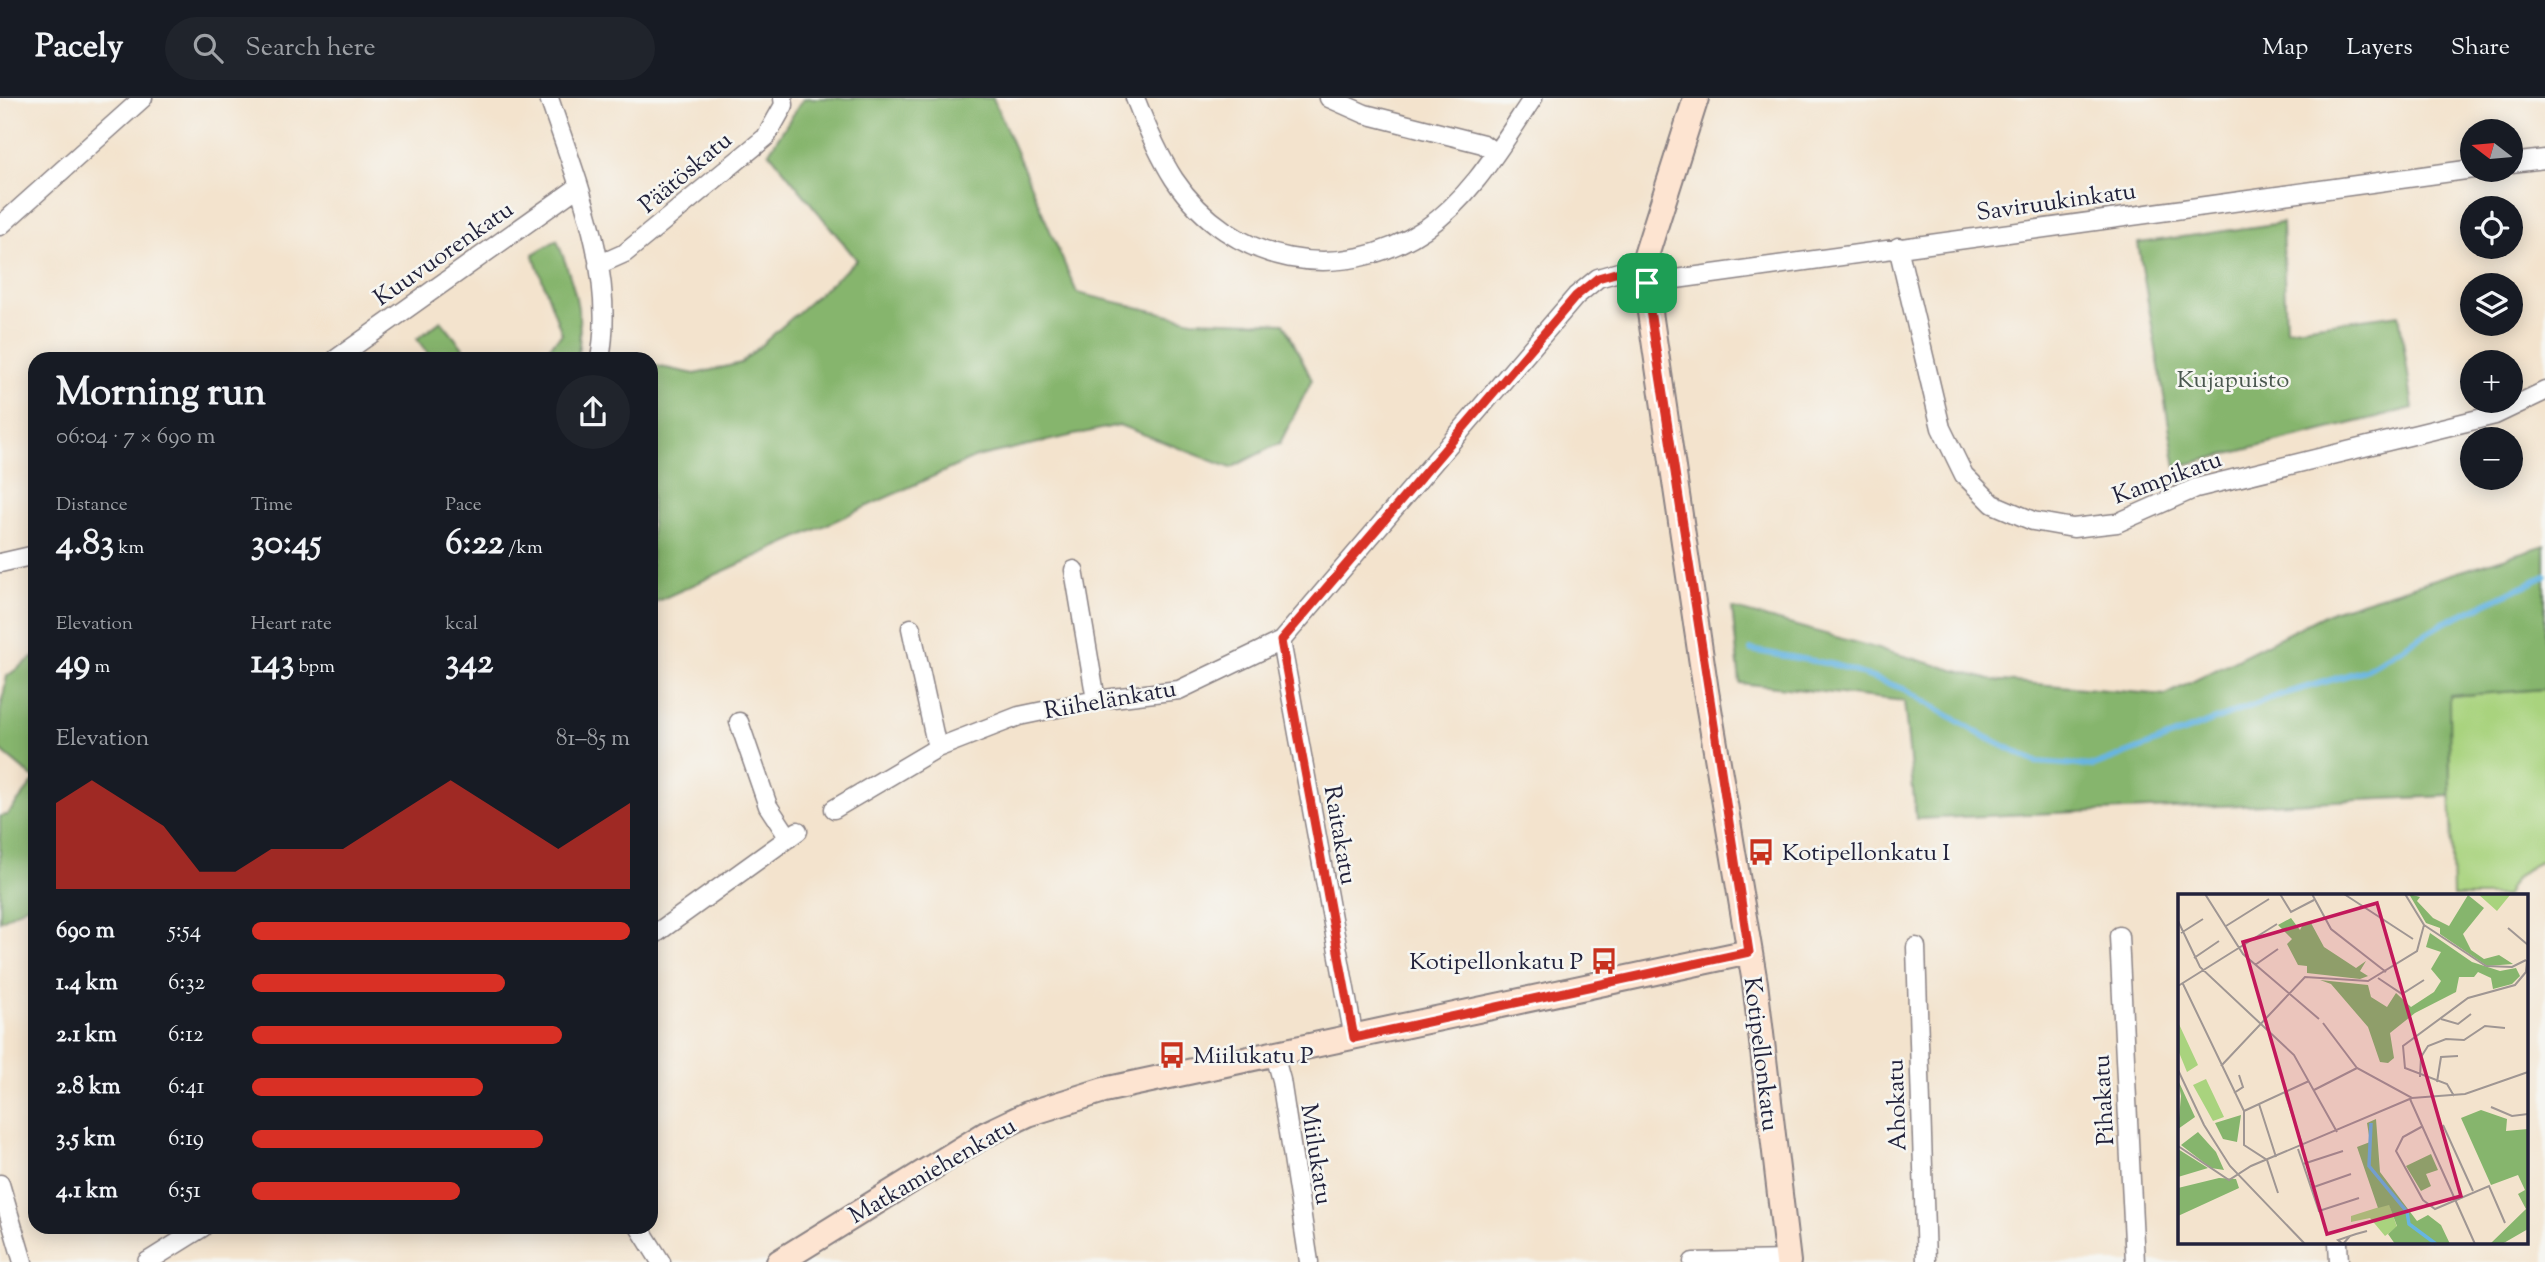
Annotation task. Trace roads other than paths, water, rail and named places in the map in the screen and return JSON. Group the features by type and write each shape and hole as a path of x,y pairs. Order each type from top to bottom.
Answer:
{"street":[{"path":"0,226 143,98"},
{"path":"549,98 578,187 598,265 603,307 600,352"},
{"name":"Päätöskatu","path":"598,265 625,253 766,137 784,105 783,98"},
{"path":"1135,98 1149,133 1175,181 1210,219 1246,245 1280,257 1331,263 1386,252 1426,228 1461,198 1533,98"},
{"path":"1329,98 1365,114 1483,144 1495,153"},
{"path":"1645,274 1696,98"},
{"path":"2524,161 2545,159"},
{"name":"Saviruukinkatu","path":"1645,274 1898,247 2460,171"},
{"name":"Kuuvuorenkatu","path":"346,352 578,187"},
{"name":"Kampikatu","path":"1898,247 1941,428 1965,475 1993,504 2033,521 2073,528 2117,523 2196,488 2495,415 2545,391"},
{"name":"Riihelänkatu","path":"834,809 937,748 1019,716 1096,700 1179,690 1281,641 1576,296 1598,278 1645,274"},
{"name":"Kotipellonkatu","path":"1645,274 1706,691 1749,952 1788,1261"},
{"path":"0,563 28,557"},
{"path":"1074,570 1096,700"},
{"path":"911,628 937,748"},
{"name":"Raitakatu","path":"1281,641 1354,1038"},
{"path":"658,932 793,835 768,806 739,722"},
{"name":"Pihakatu","path":"2119,936 2135,1262"},
{"name":"Ahokatu","path":"1916,947 1926,1262"},
{"name":"Matkamiehenkatu","path":"779,1262 986,1134 1028,1114 1104,1090 1749,952"},
{"name":"Miilukatu","path":"1274,1055 1281,1080 1308,1262"},
{"path":"0,1184 23,1262"},
{"path":"147,1262 192,1234"},
{"path":"643,1234 661,1262"},
{"path":"2338,1244 2339,1262"},
{"path":"1693,1262 1788,1261"}],"waterway":[{"path":"1751,650 1836,665 1904,689 1978,733 2036,762 2094,766 2280,695 2365,670 2443,623 2545,576"}],"place":[{"name":"Kotipellonkatu I","path":"1761,852"},
{"name":"Kotipellonkatu P","path":"1604,961"},
{"name":"Miilukatu P","path":"1172,1055"}],"park label":[{"name":"Kujapuisto","path":"2233,379"}]}
